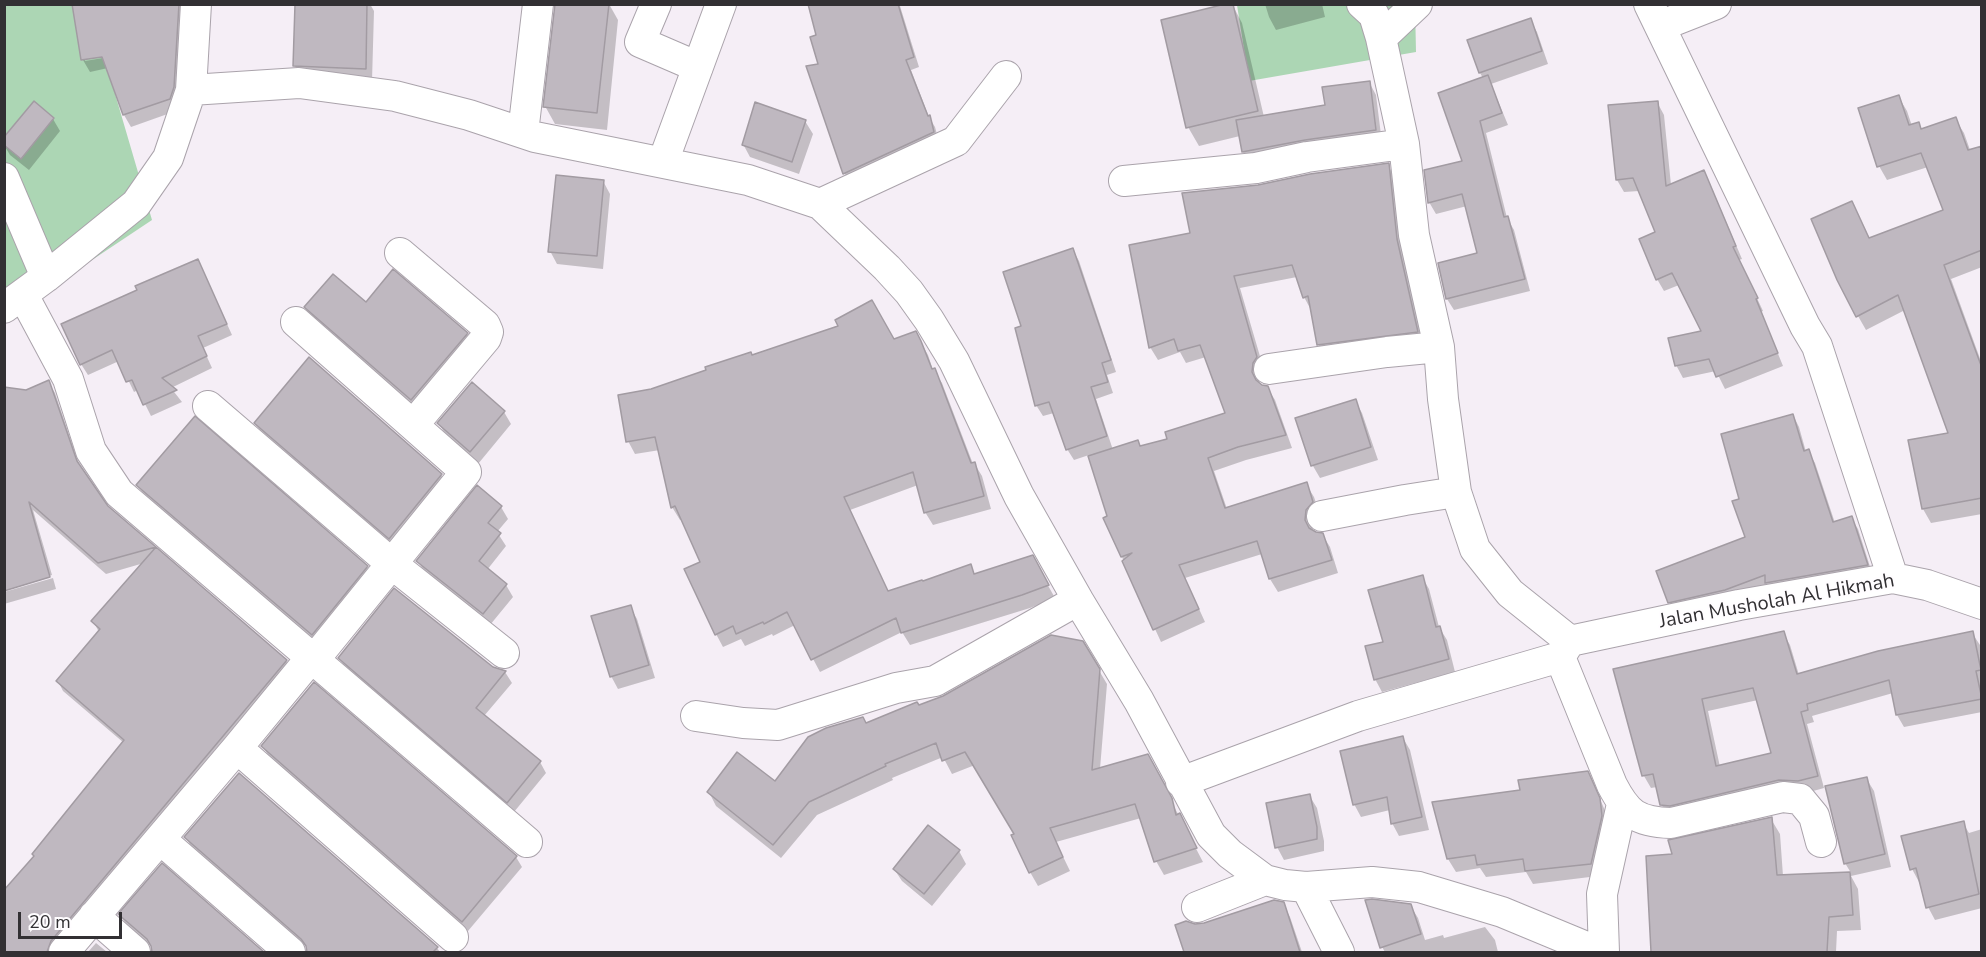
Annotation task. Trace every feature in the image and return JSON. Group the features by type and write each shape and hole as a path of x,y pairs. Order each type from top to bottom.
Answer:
{"street":[{"path":"24,293 136,204 168,158 191,90 196,4"},
{"path":"524,132 538,4"},
{"path":"656,4 640,42 698,67"},
{"path":"663,162 721,4"},
{"path":"1362,4 1374,15 1381,38 1404,144 1414,235 1439,347 1443,399 1456,492 1475,549 1510,593 1565,649 1612,784 1622,804 1634,815 1652,822 1671,823 1783,797 1800,799 1814,816 1821,842"},
{"path":"1381,38 1418,4"},
{"path":"1716,4 1655,15 1800,316 1817,346 1893,578"},
{"path":"820,204 956,141 1006,76"},
{"path":"191,90 299,82 395,96 469,115 536,136 748,180 820,204 894,276 929,320 954,361 1019,496 1138,701 1211,835 1230,854 1265,880 1285,885 1306,887 1372,882 1419,887 1502,912 1590,948 1594,952"},
{"path":"1124,181 1256,168 1307,157 1404,144"},
{"path":"4,178 24,293 68,379 91,451 119,493 527,842"},
{"path":"400,253 485,325 488,332 486,338 413,425"},
{"path":"64,952 392,564 466,472 296,322"},
{"path":"1269,369 1439,347"},
{"path":"208,406 392,564 504,653"},
{"path":"1322,516 1456,492"},
{"name":"Jalan Musholah Al Hikmah","path":"1181,782 1358,716 1565,649 1739,605 1893,578 1927,585 1982,604"},
{"path":"696,716 743,723 778,725 896,688 935,681 1078,600"},
{"path":"237,748 453,937"},
{"path":"1604,952 1602,894 1622,804"},
{"path":"160,839 290,952"},
{"path":"1197,907 1265,880"},
{"path":"1306,887 1339,952"},
{"path":"94,916 135,952"}],"green space":[{"path":"5,5 89,5 152,220 5,318"},
{"path":"1237,5 1415,5 1416,52 1249,81"}],"building":[{"path":"72,4 179,4 174,87 170,99 123,115 102,57 81,60"},
{"path":"295,4 367,4 366,69 293,66"},
{"path":"555,4 609,4 597,113 543,107"},
{"path":"808,4 898,4 914,57 906,60 928,116 930,115 934,132 843,174 806,66 818,64 810,37 816,35"},
{"path":"1233,4 1258,111 1186,128 1161,20"},
{"path":"1531,18 1542,51 1479,73 1467,40"},
{"path":"1488,75 1502,113 1480,121 1504,217 1508,216 1525,279 1446,299 1438,263 1477,253 1462,194 1428,203 1424,170 1462,161 1438,93"},
{"path":"1370,81 1376,130 1242,152 1236,120 1325,105 1322,87"},
{"path":"1899,95 1909,125 1919,122 1921,129 1956,117 1968,150 1982,146 1982,250 1944,265 1982,368 1982,498 1922,509 1908,440 1948,433 1898,295 1856,317 1837,280 1811,219 1852,201 1869,238 1943,210 1921,153 1877,167 1858,108"},
{"path":"34,101 54,118 21,159 4,145 4,137"},
{"path":"1658,101 1666,186 1704,170 1736,246 1733,247 1758,298 1756,299 1778,353 1716,377 1709,359 1675,366 1668,338 1701,331 1672,273 1656,280 1639,239 1655,232 1633,178 1616,180 1608,105"},
{"path":"755,102 806,120 792,162 742,145"},
{"path":"1389,163 1397,239 1418,332 1317,345 1308,296 1303,298 1292,265 1234,276 1257,357 1253,363 1252,372 1256,380 1268,386 1286,435 1238,447 1208,458 1225,508 1307,482 1313,502 1306,510 1305,520 1309,528 1323,533 1332,560 1269,579 1257,541 1179,565 1199,609 1153,630 1122,561 1132,553 1121,557 1103,518 1107,516 1088,456 1138,440 1140,446 1167,439 1165,432 1225,413 1200,345 1178,351 1174,339 1149,348 1129,245 1190,233 1182,193 1258,185 1310,174"},
{"path":"556,175 604,180 597,256 548,252"},
{"path":"1073,248 1111,360 1102,363 1108,382 1091,387 1107,436 1066,450 1049,402 1035,406 1015,328 1021,326 1003,272"},
{"path":"198,259 227,324 198,336 207,356 162,378 177,390 143,405 132,380 126,382 112,350 80,365 61,324 137,290 135,286"},
{"path":"393,269 468,333 411,400 304,307 333,274 366,302"},
{"path":"872,300 894,339 916,331 932,369 935,368 971,463 975,462 984,496 924,513 913,472 844,497 888,591 971,564 974,574 1033,555 1049,585 901,633 896,618 811,660 787,612 764,624 763,622 736,634 733,626 715,635 684,569 700,562 675,506 671,508 655,437 626,442 618,395 651,389 706,370 705,367 751,352 752,355 838,326 835,320"},
{"path":"309,357 442,474 389,539 254,423"},
{"path":"49,380 77,461 108,506 156,547 98,563 29,502 50,577 4,591 4,387 26,390"},
{"path":"472,382 505,411 470,452 437,423"},
{"path":"1356,399 1371,447 1311,466 1295,418"},
{"path":"1793,414 1804,451 1809,449 1833,522 1852,516 1868,565 1765,583 1765,575 1725,590 1668,603 1656,571 1745,537 1732,501 1739,499 1721,434"},
{"path":"195,416 368,566 312,635 136,485"},
{"path":"477,485 502,506 488,523 501,533 479,561 507,584 483,614 416,561"},
{"path":"156,547 287,660 51,941 47,952 4,952 4,890 34,856 32,854 124,740 56,681 100,629 91,621"},
{"path":"1423,575 1436,627 1440,626 1449,659 1374,680 1365,646 1383,642 1368,590"},
{"path":"394,588 493,667 506,671 476,708 541,761 507,803 338,658"},
{"path":"631,605 649,665 610,677 591,616"},
{"path":"1784,631 1797,674 1878,651 1973,631 1981,670 1976,671 1982,699 1896,715 1889,680 1807,704 1808,710 1801,712 1818,776 1798,781 1779,780 1670,806 1660,805 1653,774 1642,776 1613,669","holes":["1753,688 1771,753 1716,766 1702,699"]},
{"path":"1051,635 1083,641 1100,669 1092,770 1148,754 1172,798 1176,815 1180,813 1197,848 1154,862 1135,804 1050,828 1063,857 1029,873 1011,835 1014,834 965,752 942,761 936,743 885,764 886,766 809,802 773,845 707,792 737,752 775,781 808,737 826,728 863,717 866,723 917,702 919,705 943,696"},
{"path":"314,682 517,856 462,922 261,746"},
{"path":"1403,736 1422,817 1391,824 1387,797 1353,805 1340,751"},
{"path":"1588,771 1600,798 1602,816 1591,864 1525,871 1523,859 1477,865 1475,855 1447,859 1432,802 1520,790 1518,780"},
{"path":"239,773 438,947 433,952 307,952 301,939 184,837"},
{"path":"1867,777 1885,854 1844,864 1825,786"},
{"path":"1310,794 1317,827 1317,839 1275,848 1266,803"},
{"path":"1772,817 1777,875 1850,872 1853,915 1829,917 1827,952 1651,952 1646,856 1672,854 1668,840"},
{"path":"1964,821 1979,894 1926,908 1916,868 1910,870 1901,836"},
{"path":"928,825 960,850 924,894 893,869"},
{"path":"162,863 264,952 152,952 147,939 118,914"},
{"path":"1274,900 1284,902 1300,952 1184,952 1175,925 1186,921 1195,924 1204,923"},
{"path":"1365,900 1411,904 1421,934 1380,948"}]}
